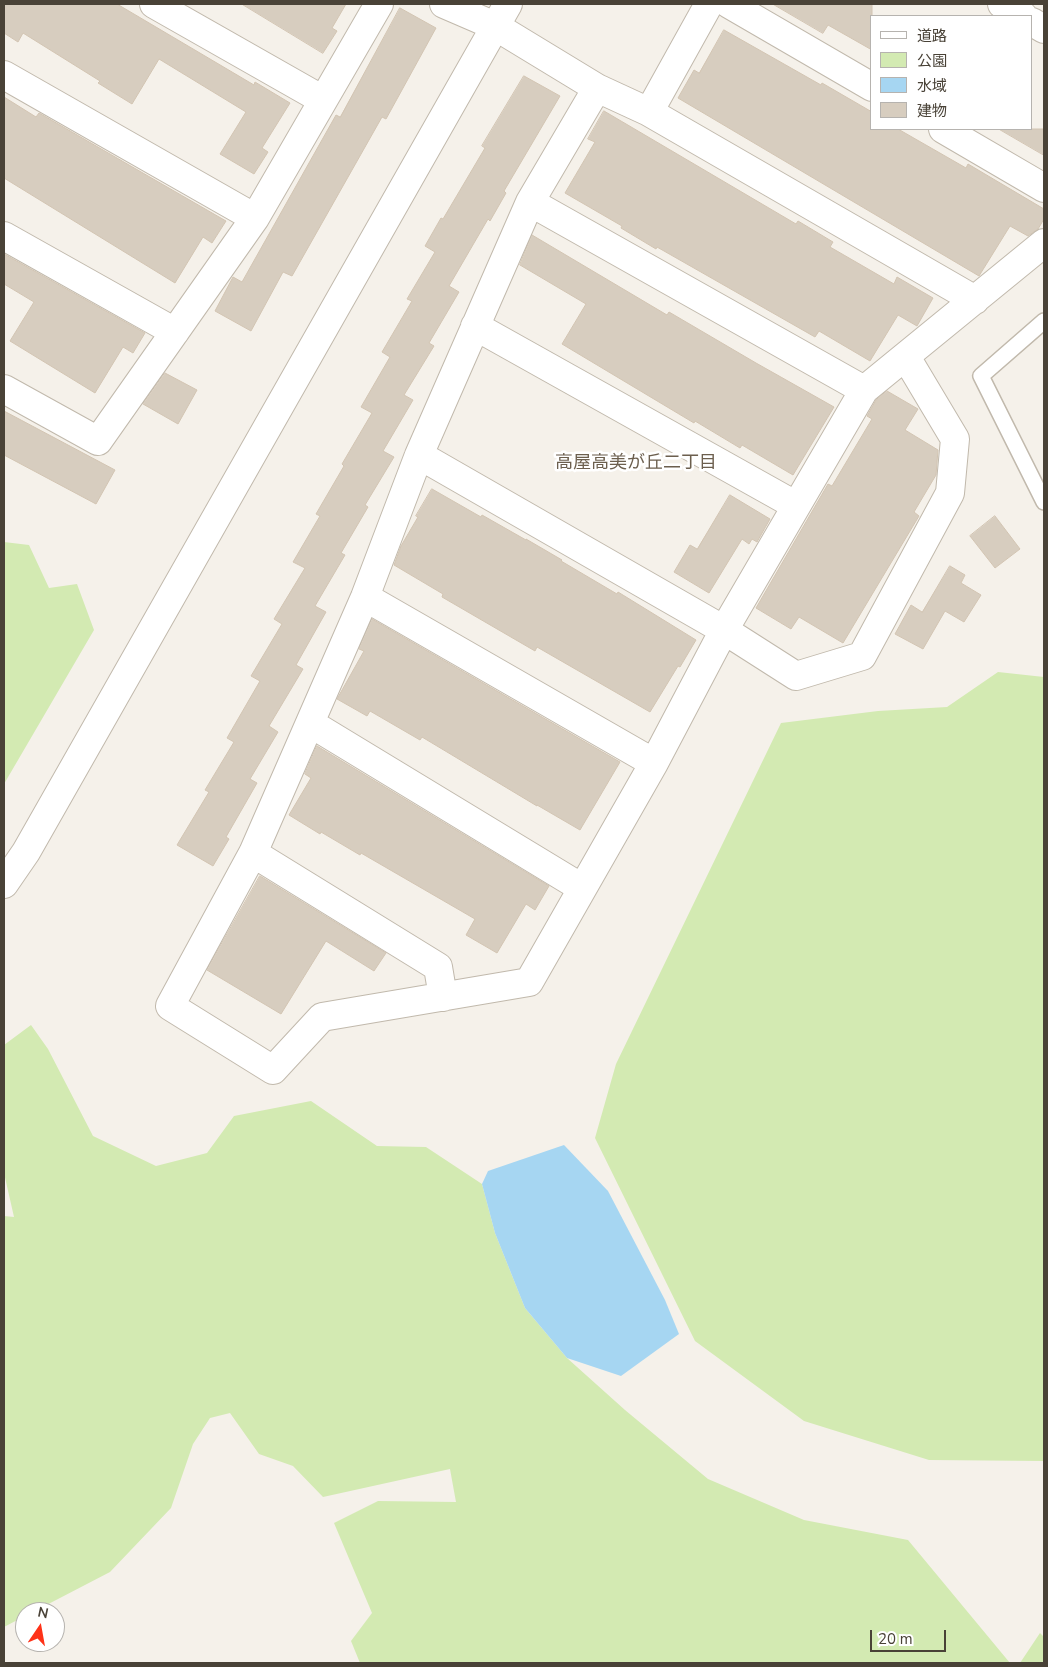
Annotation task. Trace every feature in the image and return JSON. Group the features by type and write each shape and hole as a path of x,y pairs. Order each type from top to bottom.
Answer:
{"street":[{"path":"154,4 323,100"},
{"path":"4,389 98,441 255,218 379,4"},
{"path":"444,4 502,15 597,88 649,112 975,300"},
{"path":"649,112 709,4"},
{"path":"729,4 870,86"},
{"path":"1002,4 1021,15"},
{"path":"4,884 31,843 502,15"},
{"path":"1033,23 1044,29"},
{"path":"4,75 255,218"},
{"path":"597,88 530,202 418,455 365,597 253,853 170,1006 273,1070 322,1017 529,982 654,763 724,630 795,505 864,390 1044,242"},
{"path":"945,130 1044,188"},
{"path":"530,202 864,390"},
{"path":"4,236 174,332"},
{"path":"475,326 795,505"},
{"path":"418,455 724,630 796,676 862,656 950,493 955,439 906,357"},
{"path":"365,597 654,763"},
{"path":"310,723 582,888"},
{"path":"253,853 438,967 443,997"}],"lane":[{"path":"1044,321 981,376 1044,502"}],"green space":[{"path":"4,542 29,545 49,588 77,584 94,630 4,784"},
{"path":"998,672 1044,677 1044,1461 929,1460 804,1421 695,1341 595,1138 616,1064 781,723 878,711 947,707"},
{"path":"31,1025 48,1049 93,1136 156,1166 207,1153 234,1116 311,1101 377,1146 426,1147 482,1184 495,1233 525,1308 567,1358 625,1410 708,1479 804,1520 908,1540 1010,1663 360,1663 351,1641 372,1613 334,1523 378,1501 456,1502 450,1469 323,1497 293,1466 259,1454 230,1413 210,1418 193,1444 171,1508 110,1572 52,1602 15,1602 15,1621 4,1627 4,1216 14,1217 4,1173 4,1045"},
{"path":"1040,1633 1044,1637 1044,1663 1020,1663"}],"water":[{"path":"564,1145 608,1191 665,1300 679,1334 621,1376 567,1358 525,1308 495,1233 482,1184 488,1171"}],"building":[{"path":"4,4 117,4 254,85 255,82 290,103 262,148 268,152 254,174 220,154 246,112 159,59 132,104 98,83 100,81 23,33 18,42 4,33"},
{"path":"242,4 346,4 332,28 337,31 323,53"},
{"path":"773,4 872,4 872,15 870,15 870,49 828,25 823,33"},
{"path":"400,8 436,28 386,119 382,117 292,276 283,272 251,331 215,311 233,277 242,282 336,115 340,117"},
{"path":"724,30 870,111 870,130 900,130 966,168 968,164 1044,209 1044,219 1038,229 1028,236 1010,226 979,276 678,98 694,70 699,73"},
{"path":"524,76 560,96 504,191 506,193 490,221 488,219 449,286 459,292 429,343 434,346 404,395 413,400 383,451 394,457 365,505 368,507 341,553 345,555 315,606 326,612 296,665 303,669 269,726 278,732 250,779 257,783 226,837 229,839 213,866 177,845 209,792 205,790 234,742 227,738 260,681 251,676 282,624 274,619 305,568 293,562 320,516 316,514 344,466 342,464 372,413 361,407 390,357 382,352 412,301 407,299 435,252 425,246 485,148 482,146"},
{"path":"4,97 36,117 39,113 226,221 212,243 203,237 175,283 4,178"},
{"path":"604,111 796,224 798,221 833,242 830,247 894,284 897,277 933,298 917,326 898,315 870,361 819,331 815,337 657,247 656,249 621,228 622,226 565,193 595,142 588,139"},
{"path":"1044,129 1044,155 1001,130"},
{"path":"532,235 667,315 669,312 834,407 793,475 742,445 740,448 695,421 694,423 562,344 586,304 520,265"},
{"path":"4,254 145,333 133,353 123,347 95,393 10,341 34,302 4,284"},
{"path":"165,373 197,390 178,424 143,404"},
{"path":"887,391 918,409 905,430 938,450 936,475 914,512 919,516 843,643 799,617 791,629 756,608 828,484 832,486 872,419 867,416 876,400"},
{"path":"4,411 115,470 96,504 4,455"},
{"path":"432,489 481,517 482,515 526,539 696,640 650,712 537,647 535,651 442,597 443,594 394,565 401,546 418,517 416,516"},
{"path":"730,495 770,519 757,542 752,539 749,544 742,539 709,593 674,572 690,545 697,549"},
{"path":"995,516 1020,549 995,568 970,536"},
{"path":"950,566 965,575 961,583 981,595 964,622 945,611 923,649 895,634 911,605 922,612"},
{"path":"372,619 620,762 580,830 422,737 420,740 370,711 367,716 337,699 364,651 359,649"},
{"path":"317,746 549,886 535,910 526,904 497,953 466,935 475,919 361,853 360,855 321,832 320,834 289,815 311,778 305,774"},
{"path":"260,876 386,953 374,971 326,941 281,1014 207,970"}],"district":[{"name":"高屋高美が丘二丁目","path":"636,464"}]}
